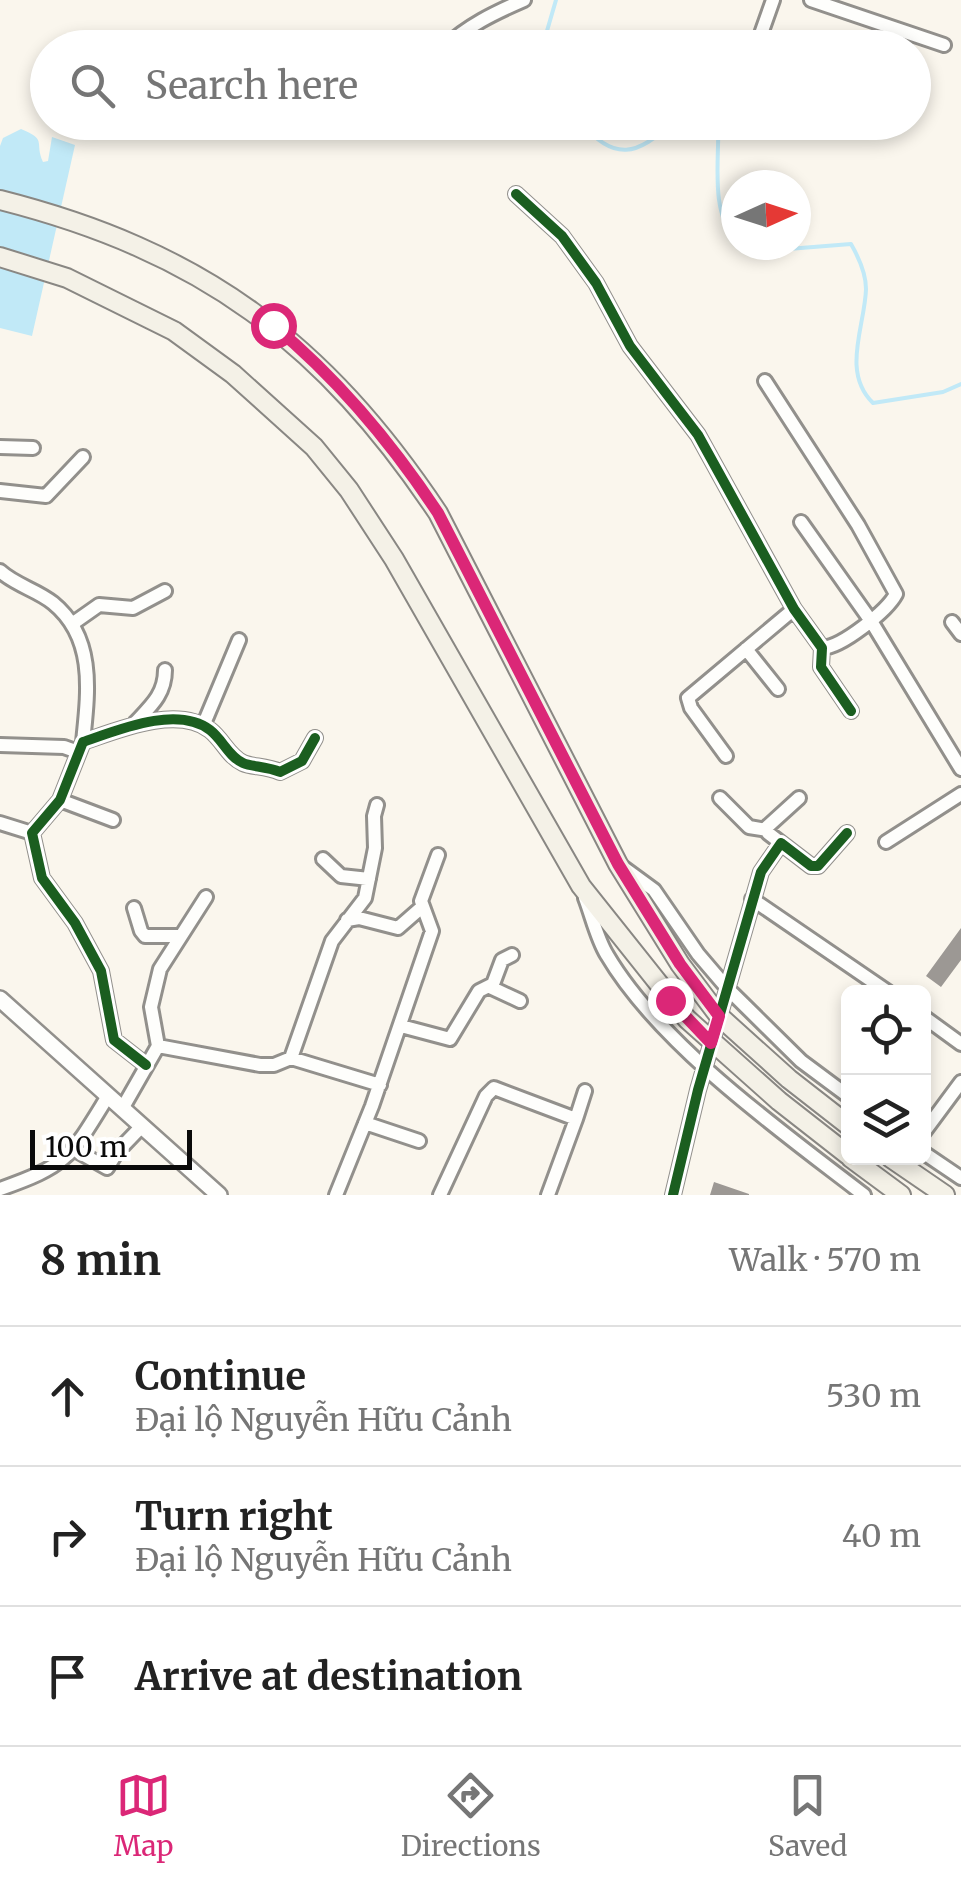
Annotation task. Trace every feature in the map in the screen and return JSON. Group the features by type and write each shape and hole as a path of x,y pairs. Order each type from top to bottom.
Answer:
{"main road":[{"path":"0,200 85,224 146,248 273,325 340,386 409,469 438,513 618,864 680,964 719,1016 789,1080 841,1120"},
{"path":"0,257 67,278 174,331 234,374 314,447 349,490 394,559 581,886 652,980 711,1043 841,1149"},
{"path":"862,1165 901,1195"},
{"path":"900,1165 945,1195"}],"street":[{"path":"469,30 489,15 524,0"},
{"path":"762,30 773,0"},
{"path":"811,0 900,30"},
{"path":"931,41 944,45"},
{"path":"516,194 562,236 596,282 630,346 698,435 794,609 822,648 821,667 851,711"},
{"path":"765,381 858,524 894,588 896,598 870,621 833,646 822,648"},
{"path":"0,447 33,448"},
{"path":"0,491 46,496 83,457"},
{"path":"801,522 870,621 961,769"},
{"path":"0,570 55,604 72,624 86,659 88,688 81,747 60,800 32,833"},
{"path":"72,624 99,605 134,608 165,591"},
{"path":"726,756 690,708 688,698 794,609"},
{"path":"952,622 961,634"},
{"path":"203,726 239,640"},
{"path":"746,648 778,690"},
{"path":"133,725 158,699 165,670"},
{"path":"0,745 81,747 133,725 164,720 203,726 246,765 261,764 280,772 302,761 315,738"},
{"path":"886,842 961,794"},
{"path":"720,798 749,826 767,830 814,866 822,864 847,833"},
{"path":"767,830 799,798"},
{"path":"60,800 113,820"},
{"path":"291,1058 332,941 362,903 376,848 377,805"},
{"path":"0,823 32,833"},
{"path":"32,833 42,878 76,923 100,971 114,1040 146,1065"},
{"path":"673,1195 760,872 781,843"},
{"path":"347,920 359,918 398,928 422,907 426,884 438,856"},
{"path":"323,860 342,876 369,879"},
{"path":"618,864 654,890 727,988 801,1061 841,1091"},
{"path":"581,886 606,954 641,1001 705,1067 864,1195"},
{"path":"122,1108 158,1046 152,1000 160,970 206,897"},
{"path":"752,899 878,985"},
{"path":"336,1195 380,1084 432,931 422,907"},
{"path":"134,908 145,936 179,936"},
{"path":"401,1026 450,1039 479,992 490,986 502,960 512,955"},
{"path":"490,986 520,1001"},
{"path":"0,1000 219,1195"},
{"path":"931,1022 961,1044"},
{"path":"158,1046 260,1064 274,1065 291,1058 380,1084"},
{"path":"931,1123 961,1082"},
{"path":"440,1195 489,1090 499,1089 576,1119"},
{"path":"548,1195 586,1091"},
{"path":"0,1189 55,1167 75,1150 108,1096"},
{"path":"366,1122 420,1141"},
{"path":"75,1150 107,1168 142,1126"},
{"path":"931,1158 961,1178"}],"water":[{"path":"21,129 29,133 30,140 37,140 43,162 48,161 52,140 75,145 32,336 0,328 3,138"}],"building":[{"path":"961,928 961,960 941,987 926,976"},
{"path":"714,1182 749,1194 749,1195 710,1195"}],"waterway":[{"path":"547,30 556,0"},
{"path":"599,140 626,150 651,140"},
{"path":"718,140 721,209"},
{"path":"811,247 851,244 862,266 865,303 856,363 863,391 873,403 943,392 961,384"}],"cycle path":[{"path":"516,194 562,236 596,283 630,346 698,435 794,609 822,648 821,667 851,711"},
{"path":"146,1065 114,1040 101,971 75,923 42,878 32,833 60,800 83,742 147,722 181,720 210,730 238,760 280,772 302,761 315,738"},
{"path":"673,1195 698,1090 761,872 781,843 811,866 818,866 847,833"}],"route":[{"path":"273,325 340,386 409,469 438,513 618,864 680,964 719,1016 711,1043 670,1000"}]}
